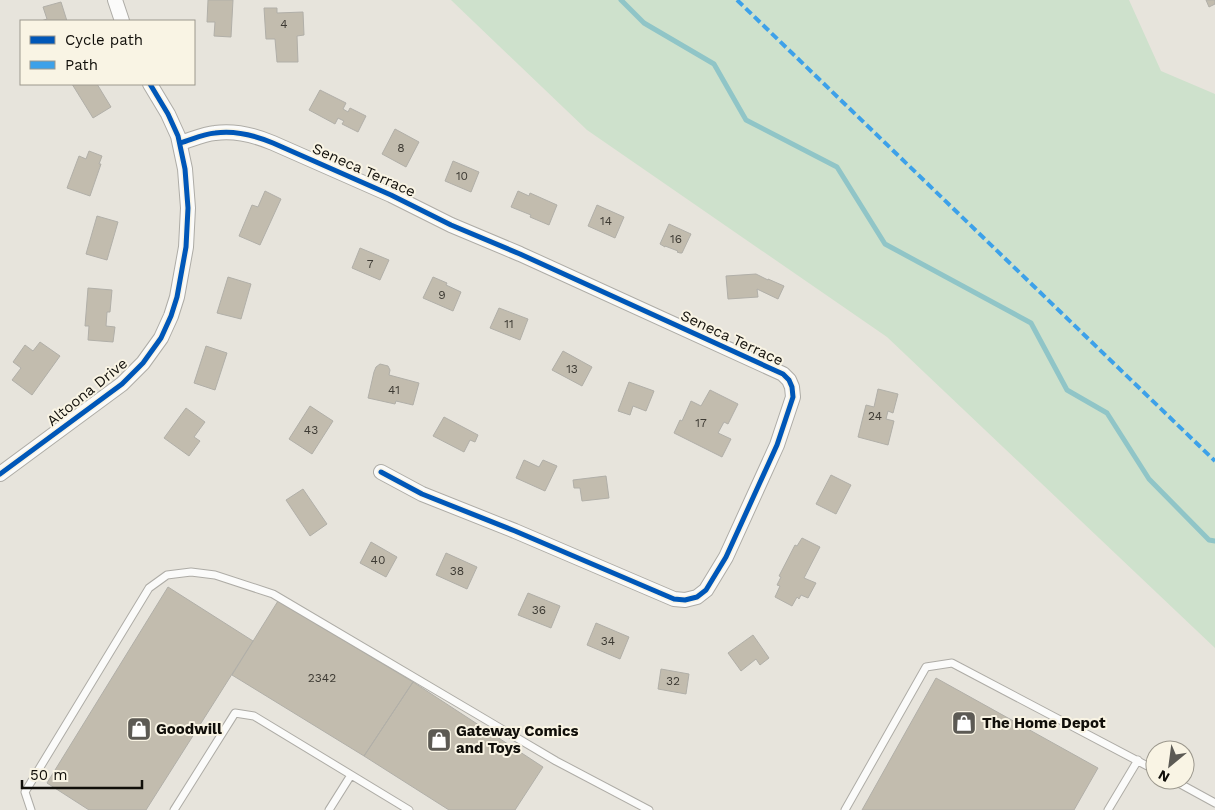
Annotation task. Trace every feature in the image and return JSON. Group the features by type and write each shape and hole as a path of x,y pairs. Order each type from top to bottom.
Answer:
{"street":[{"path":"115,0 122,20"},
{"name":"Altoona Drive","path":"0,474 122,384 142,363 161,338 171,316 177,297 186,246 188,208 185,169 180,144 168,114 151,85"},
{"name":"Seneca Terrace","path":"180,144 213,133 234,132 254,135 782,374 789,380 792,387 793,397 777,445 726,557 706,590 697,597 685,600 674,600 515,531 422,494 380,472"}],"lane":[{"path":"31,810 25,792 149,588 167,576 191,572 215,575 273,594 556,761 650,810"},
{"path":"845,810 926,667 952,663 1145,764"},
{"path":"174,810 234,713 254,716 409,810"},
{"path":"1108,810 1138,760"},
{"path":"329,810 351,775"},
{"path":"1191,790 1215,803"}],"green space":[{"path":"451,0 1129,0 1161,71 1215,94 1215,648 887,337 587,130"}],"building":[{"path":"208,0 233,0 231,37 214,36 215,22 207,22"},
{"path":"1206,0 1215,0 1215,4 1209,7"},
{"path":"61,2 67,20 44,20 47,19 43,7"},
{"path":"264,8 277,8 277,13 303,12 304,35 297,36 298,62 277,62 275,39 266,39"},
{"path":"73,85 98,85 111,107 93,118"},
{"path":"320,90 346,103 343,109 348,112 350,108 366,116 358,132 342,124 344,121 338,118 335,124 309,110"},
{"path":"395,129 419,142 406,167 382,154"},
{"path":"89,151 102,156 90,196 67,188 79,156 86,159"},
{"path":"453,161 479,172 471,192 445,181"},
{"path":"265,191 281,199 260,245 239,236 252,205 258,207"},
{"path":"518,191 529,196 530,193 557,205 549,225 511,207"},
{"path":"597,205 624,217 615,238 588,226"},
{"path":"97,216 118,222 107,260 86,254"},
{"path":"669,224 691,234 682,253 660,244"},
{"path":"360,248 389,260 380,280 352,268"},
{"path":"756,274 784,286 778,299 757,289 758,297 728,299 726,276"},
{"path":"228,277 251,284 241,319 217,313"},
{"path":"433,277 461,292 453,311 423,298"},
{"path":"88,288 112,290 110,312 107,312 106,326 115,327 113,342 88,340 89,326 85,326"},
{"path":"499,308 528,319 520,340 490,328"},
{"path":"40,342 60,356 32,395 12,380 21,368 13,362 25,345 33,351"},
{"path":"206,346 227,353 215,390 194,383"},
{"path":"563,351 592,367 582,386 552,370"},
{"path":"380,364 388,366 390,370 389,375 419,383 413,405 396,401 395,404 368,398 374,372"},
{"path":"629,382 654,391 646,411 633,406 630,415 618,411"},
{"path":"878,389 898,394 893,413 888,411 886,419 894,421 888,445 858,437 866,405 874,407"},
{"path":"710,390 738,404 728,424 724,422 718,433 731,439 722,457 674,433 691,401 701,406"},
{"path":"310,406 333,421 312,454 289,439"},
{"path":"186,408 205,422 194,437 200,441 189,456 164,438"},
{"path":"444,417 478,435 475,442 470,440 464,452 433,436"},
{"path":"524,460 539,467 543,460 557,466 545,491 516,478"},
{"path":"831,475 851,485 836,514 816,504"},
{"path":"606,476 609,498 582,501 580,488 574,488 573,480"},
{"path":"303,489 327,524 310,536 286,500"},
{"path":"802,538 820,547 804,578 816,583 808,598 801,595 799,599 797,597 792,606 775,597 780,586 777,585 781,577 779,576 795,545 797,546"},
{"path":"371,542 397,557 386,577 360,563"},
{"path":"446,553 477,567 467,589 436,575"},
{"name":"Goodwill","path":"168,587 253,641 146,810 89,810 47,783"},
{"path":"528,593 560,606 551,628 518,615"},
{"path":"278,601 413,682 364,756 232,675"},
{"path":"596,623 629,637 620,659 587,645"},
{"path":"753,635 769,658 760,665 756,659 741,671 728,653"},
{"path":"661,669 689,674 686,694 658,689"},
{"name":"The Home Depot","path":"936,678 1098,768 1074,810 862,810"},
{"name":"Gateway Comics and Toys","path":"413,682 543,767 515,810 449,810 364,756"}],"waterway":[{"path":"621,0 644,23 714,64 746,120 837,167 885,244 1031,323 1067,390 1107,413 1149,479 1209,540 1215,541"}],"marked path":[{"path":"737,0 1215,461"}],"cycle path":[{"path":"0,474 122,384 143,363 161,338 171,316 177,297 186,247 188,208 185,169 178,136 168,114 151,85"},
{"path":"180,143 222,132 244,134 266,140 783,374 789,380 792,387 793,397 777,445 726,557 706,590 697,597 685,600 674,599 515,531 422,494 381,472"}],"place":[{"name":"The Home Depot","path":"964,723"},
{"name":"Goodwill","path":"139,729"},
{"name":"Gateway Comics and Toys","path":"439,740"}]}
